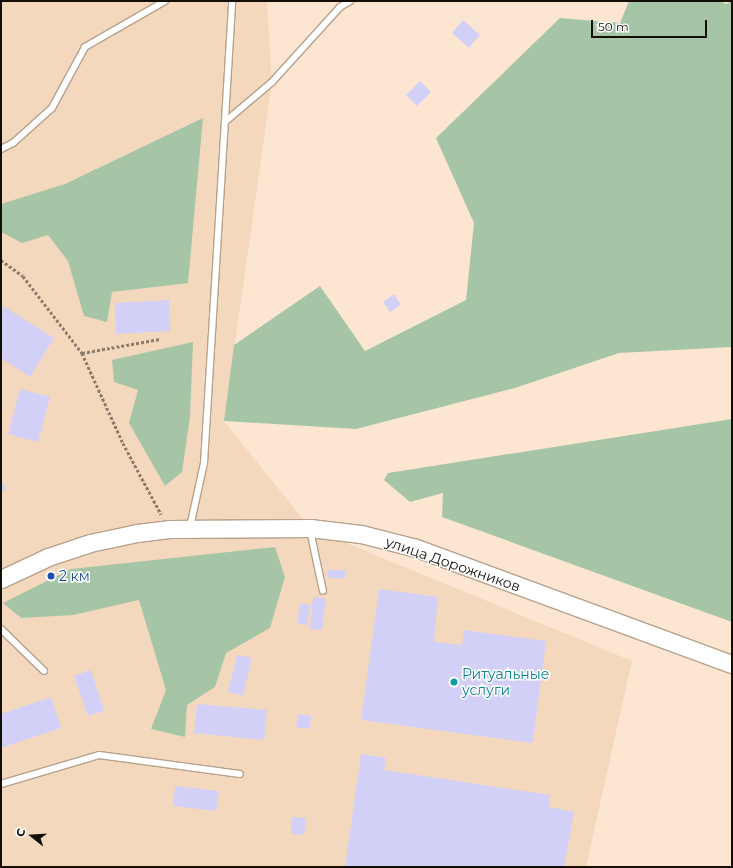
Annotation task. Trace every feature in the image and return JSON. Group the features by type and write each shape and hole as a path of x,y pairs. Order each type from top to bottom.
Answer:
{"street":[{"name":"улица Дорожников","path":"1,579 48,557 90,543 169,529 310,528 361,534 416,548 732,664"}],"lane":[{"path":"1,149 13,143 52,108 85,47 165,1"},
{"path":"190,530 204,463 226,121 232,1"},
{"path":"226,121 272,82 340,7 350,1"},
{"path":"310,528 323,591"},
{"path":"1,629 44,671"},
{"path":"1,784 99,755 240,774"}],"path":[{"path":"1,260 23,276 82,354 123,443 169,529"},
{"path":"82,354 160,339"}],"shaded area":[{"path":"1,1 267,1 272,82 224,421 310,528 632,661 586,867 1,867"}],"green space":[{"path":"629,1 720,1 726,4 732,1 732,347 619,353 515,388 356,429 224,421 234,345 320,286 365,351 466,300 474,223 436,138 560,18 620,23"},
{"path":"203,118 188,283 112,292 107,322 84,316 68,261 48,235 22,243 1,232 1,204 65,184"},
{"path":"193,342 190,417 182,472 165,486 129,423 138,390 114,382 112,360"},
{"path":"732,419 732,622 442,517 443,493 410,502 384,480 388,473"},
{"path":"275,547 285,577 270,628 226,653 215,687 187,705 185,737 151,729 166,690 139,600 73,615 21,618 3,603 71,569"}],"building":[{"path":"463,20 480,35 469,48 452,33"},
{"path":"420,81 431,92 417,106 406,95"},
{"path":"394,294 401,305 390,312 383,302"},
{"path":"169,300 170,331 116,334 115,303"},
{"path":"1,305 54,338 30,377 1,358"},
{"path":"20,389 50,397 38,442 8,434"},
{"path":"1,479 7,489 1,492"},
{"path":"328,570 345,570 345,578 328,578"},
{"name":"Ритуальные услуги","path":"379,589 438,597 434,642 462,645 464,630 546,641 533,743 361,720"},
{"path":"313,597 326,598 322,630 310,629"},
{"path":"300,603 311,605 307,625 297,624"},
{"path":"237,655 252,658 243,696 228,692"},
{"path":"91,670 104,711 88,716 74,676"},
{"path":"51,697 61,728 1,748 1,714"},
{"path":"197,704 267,710 264,740 194,733"},
{"path":"298,714 311,716 310,729 296,727"},
{"path":"361,754 386,758 384,770 550,795 549,807 574,812 564,867 345,867"},
{"path":"175,786 219,791 216,811 173,806"},
{"path":"292,817 306,818 304,835 291,834"}],"place":[{"name":"2 км","path":"51,576"},
{"name":"Ритуальные услуги","path":"454,682"}]}
